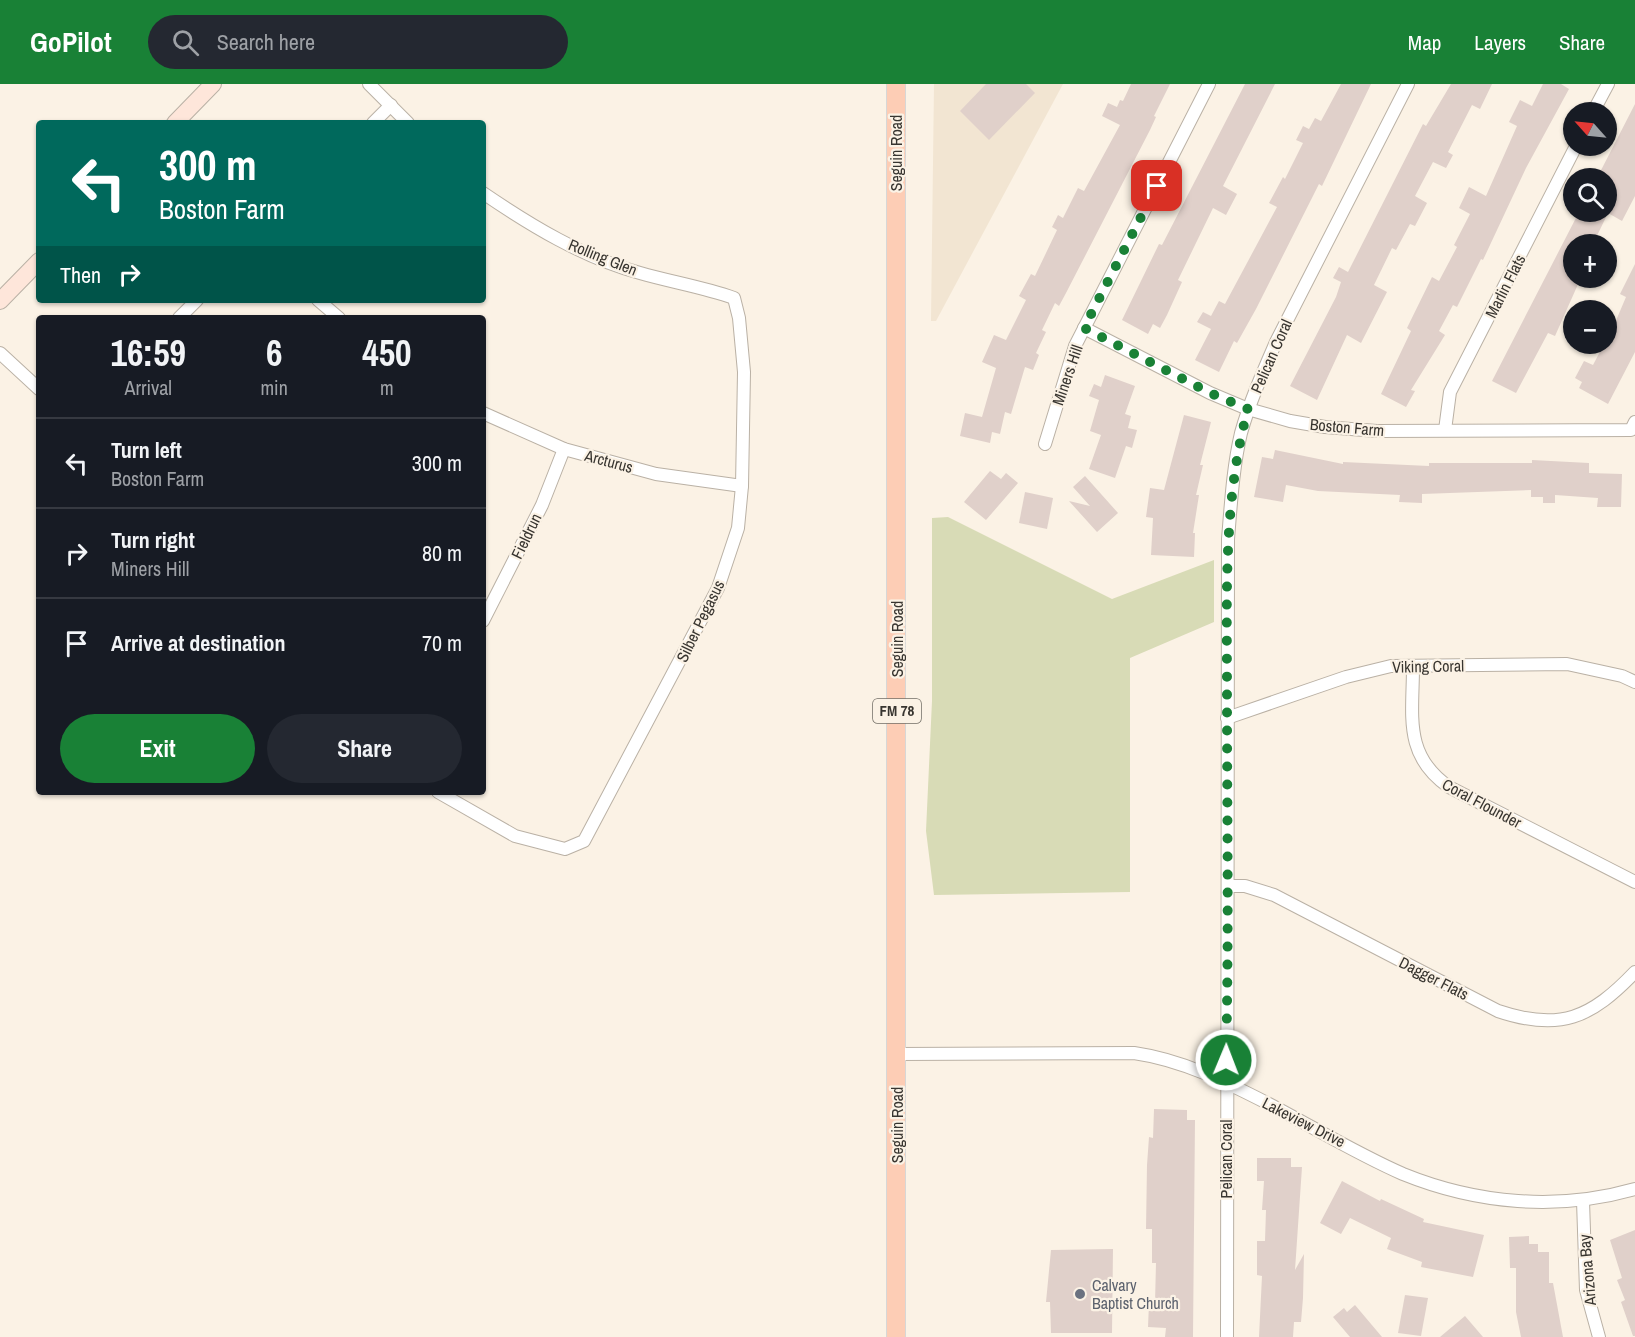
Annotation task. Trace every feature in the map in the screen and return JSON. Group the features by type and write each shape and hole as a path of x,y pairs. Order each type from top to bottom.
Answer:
{"main road":[{"path":"178,120 213,84"},
{"name":"Seguin Road","path":"896,84 898,1054 896,1337"},
{"path":"0,301 36,264"}],"street":[{"path":"369,84 405,120"},
{"name":"Miners Hill","path":"1045,444 1067,365 1209,84"},
{"name":"Pelican Coral","path":"1227,1337 1228,538 1236,464 1248,409 1276,342 1408,84"},
{"path":"1598,102 1608,84"},
{"path":"376,120 391,105"},
{"name":"Marlin Flats","path":"1446,430 1450,392 1571,156"},
{"name":"Rolling Glen","path":"486,195 515,215 578,248 638,273 701,287 734,298"},
{"name":"Silber Pegasus","path":"443,795 515,836 548,847 575,847 592,831 718,588 738,528 742,486 744,372 739,318 734,298"},
{"path":"182,315 194,303"},
{"path":"322,303 336,315"},
{"name":"Boston Farm","path":"1084,328 1210,393 1248,409 1290,421 1345,429 1446,430 1633,426"},
{"path":"0,353 36,386"},
{"name":"Arcturus","path":"486,414 564,449 656,474 742,486"},
{"name":"Fieldrun","path":"486,615 542,505 564,449"},
{"name":"Viking Coral","path":"1227,718 1357,674 1391,666 1567,664 1622,676 1635,682"},
{"name":"Coral Flounder","path":"1413,666 1412,734 1416,749 1428,770 1449,788 1635,882"},
{"name":"Dagger Flats","path":"1229,886 1245,886 1274,895 1498,1011 1525,1020 1554,1020 1584,1013 1615,993 1635,972"},
{"name":"Lakeview Drive","path":"898,1054 1134,1053 1163,1057 1226,1082 1402,1173 1442,1187 1517,1202 1584,1201 1635,1189"},
{"name":"Arizona Bay","path":"1584,1201 1586,1290 1599,1337"}],"shaded area":[{"path":"934,84 1063,84 936,321 931,321"}],"green space":[{"path":"948,517 1112,599 1214,560 1214,622 1130,658 1130,892 934,895 926,831 932,701 932,518"}],"building":[{"path":"986,84 1026,84 1035,93 989,140 960,111"},
{"path":"1131,84 1170,84 1154,116 1156,117 1150,130 1066,293 1059,306 1055,303 1042,330 1046,332 1036,353 1039,355 1033,370 1025,367 1011,414 1005,412 1000,434 992,432 990,443 960,436 965,413 982,417 996,368 982,362 994,335 1006,340 1026,300 1019,296 1031,274 1035,276 1057,230 1052,227 1058,215 1063,218 1078,188 1084,191 1120,125 1102,116 1108,103 1117,107 1120,100 1123,101"},
{"path":"1245,84 1275,84 1223,186 1237,194 1226,215 1213,208 1178,280 1182,282 1167,315 1160,328 1153,324 1148,334 1122,320 1159,244 1162,245"},
{"path":"1341,84 1371,84 1322,186 1319,184 1256,309 1237,343 1234,341 1219,372 1195,360 1211,329 1197,322 1203,312 1211,316 1219,301 1225,304 1277,207 1269,203 1283,177 1285,179 1303,143 1296,140 1303,126 1309,129 1315,118 1321,121"},
{"path":"1451,84 1492,84 1480,109 1472,105 1448,152 1453,155 1446,168 1433,162 1415,196 1427,203 1415,226 1410,224 1396,250 1392,248 1374,285 1387,292 1361,343 1347,335 1317,400 1290,386 1336,297 1341,282 1333,278 1339,267 1348,272 1423,124 1426,126"},
{"path":"1543,84 1561,84 1569,89 1526,168 1483,260 1481,259 1457,307 1453,305 1439,331 1445,335 1411,390 1415,391 1406,407 1381,394 1411,331 1407,328 1432,277 1439,281 1457,247 1454,245 1470,214 1459,208 1469,187 1486,196 1517,126 1509,122 1520,100 1532,106"},
{"path":"1635,104 1635,196 1622,221 1617,218 1617,168 1602,168 1608,156 1617,156 1617,139"},
{"path":"1574,222 1604,222 1598,234 1568,234"},
{"path":"1563,243 1563,288 1576,288 1571,300 1563,300 1563,318 1555,336 1548,333 1516,393 1492,381"},
{"path":"1635,264 1635,352 1608,404 1579,388 1582,382 1575,378 1584,361 1593,365 1599,354 1617,354 1617,318 1626,297 1620,294"},
{"path":"1105,375 1135,386 1125,414 1131,416 1128,428 1137,430 1132,448 1126,446 1115,478 1089,469 1101,435 1090,431 1099,400 1089,396 1094,384 1101,387"},
{"path":"1184,415 1211,422 1200,465 1203,465 1196,495 1199,495 1193,533 1195,533 1194,557 1151,555 1153,518 1146,517 1150,488 1164,490"},
{"path":"1275,450 1343,464 1343,462 1429,466 1429,463 1532,463 1532,460 1589,463 1589,473 1622,474 1621,507 1597,507 1598,498 1555,495 1555,503 1543,503 1543,497 1531,497 1531,490 1422,494 1422,503 1399,502 1400,495 1318,491 1286,485 1283,502 1254,497 1262,457 1273,459"},
{"path":"990,471 1001,479 1006,473 1018,483 986,520 964,502"},
{"path":"1085,476 1118,513 1097,532 1069,501 1090,506 1073,487"},
{"path":"1025,492 1053,498 1047,529 1019,523"},
{"path":"1154,1109 1187,1110 1187,1120 1195,1120 1193,1337 1165,1337 1166,1328 1148,1327 1149,1303 1155,1303 1156,1263 1152,1263 1152,1229 1146,1229 1147,1165 1149,1137 1153,1138"},
{"path":"1257,1158 1291,1158 1291,1167 1302,1167 1295,1270 1304,1254 1303,1298 1301,1322 1294,1322 1293,1337 1259,1337 1262,1276 1257,1275 1257,1241 1265,1241 1266,1210 1262,1210 1264,1181 1257,1181"},
{"path":"1342,1181 1380,1201 1381,1199 1424,1219 1423,1222 1484,1235 1473,1277 1421,1267 1422,1262 1387,1249 1391,1238 1350,1218 1341,1234 1320,1223"},
{"path":"1635,1230 1635,1336 1633,1336 1621,1302 1625,1300 1617,1280 1622,1278 1610,1240"},
{"path":"1529,1236 1529,1244 1538,1244 1538,1252 1549,1252 1549,1283 1553,1283 1563,1337 1521,1337 1516,1312 1516,1268 1510,1268 1509,1237"},
{"path":"1113,1249 1112,1333 1051,1333 1050,1302 1046,1302 1051,1250"},
{"path":"1405,1295 1428,1298 1421,1336 1398,1333"},
{"path":"1355,1305 1382,1337 1350,1337 1333,1317 1344,1308 1347,1312"},
{"path":"1465,1316 1483,1337 1440,1337"}],"place":[{"name":"Calvary Baptist Church","path":"1080,1294"}],"route":[{"path":"1157,186 1084,328 1210,393 1248,409 1241,435 1231,495 1228,538 1229,886 1226,1060"}]}
